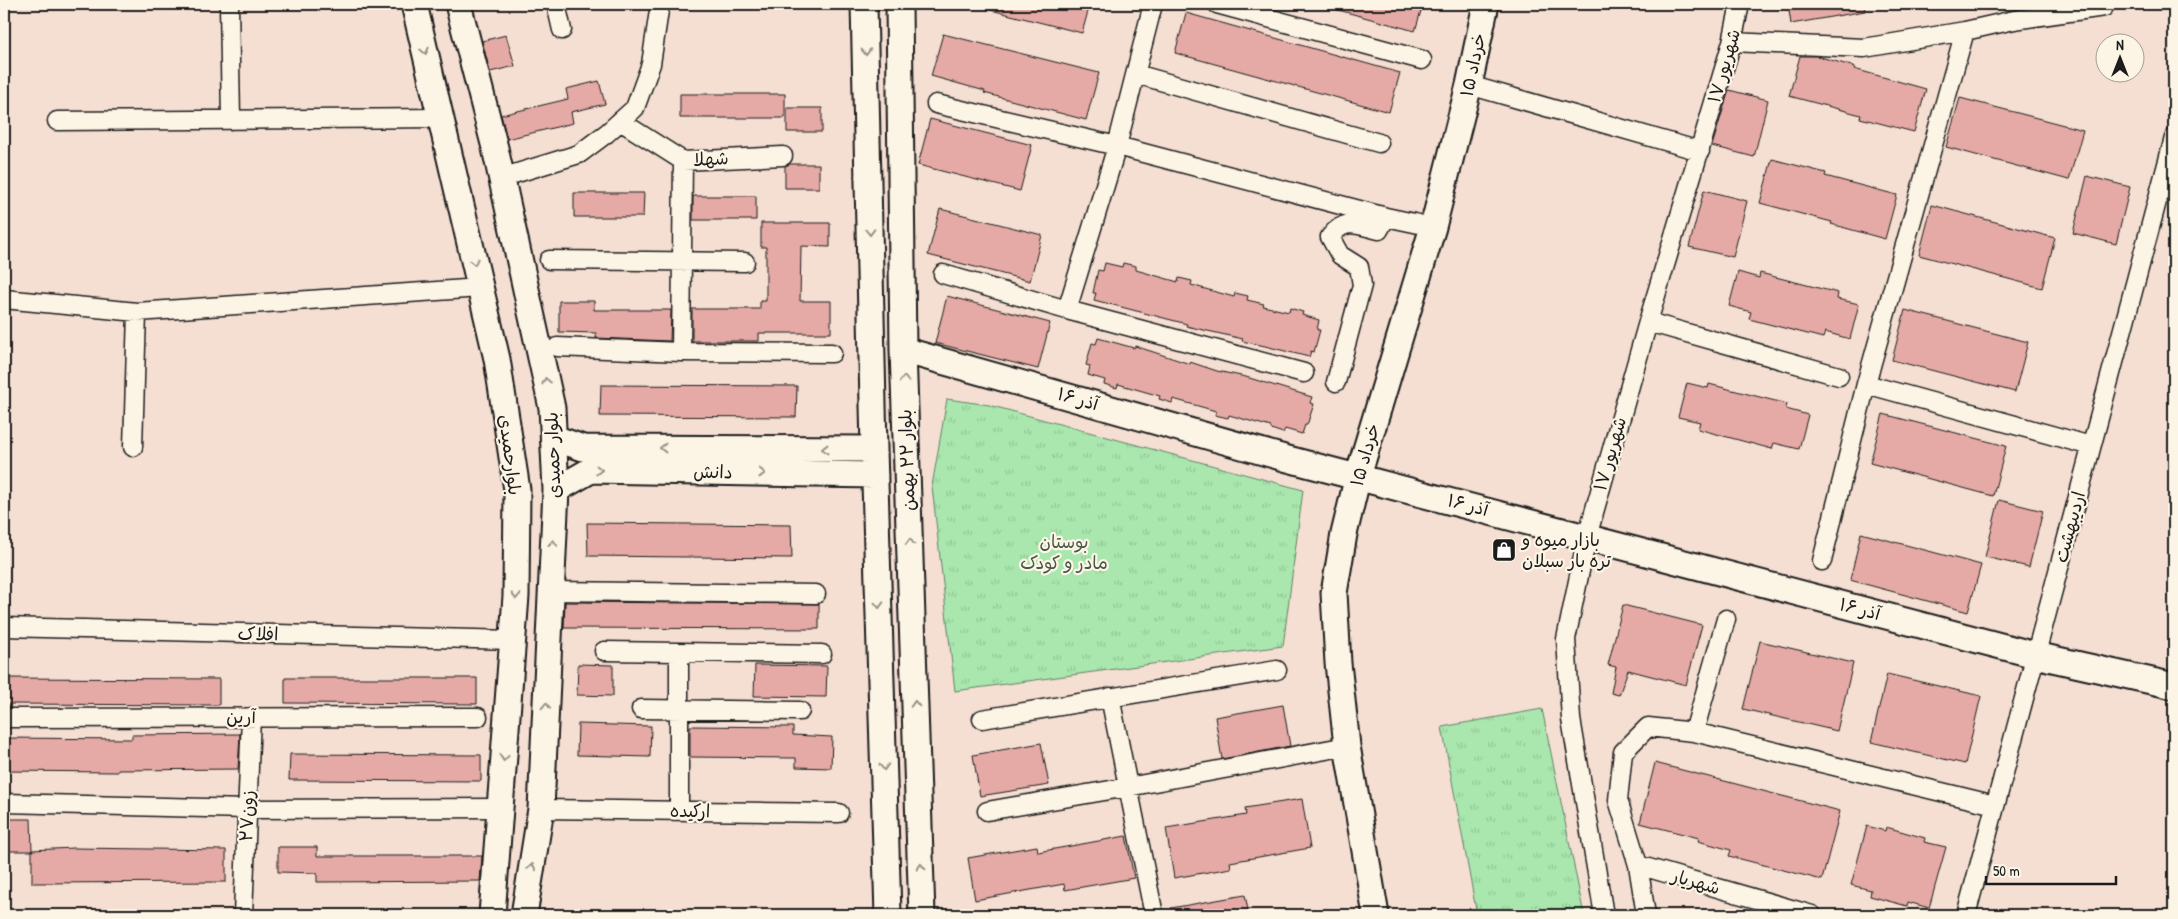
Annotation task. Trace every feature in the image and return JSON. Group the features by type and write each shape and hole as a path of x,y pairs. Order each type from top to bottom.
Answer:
{"street":[{"path":"229,4 231,120"},
{"name":"بلوارحمیدی","path":"414,4 497,359 517,490 516,596 492,915"},
{"name":"بلوار حمیدی","path":"458,4 502,178 552,408 556,490 550,591 542,809 524,915"},
{"path":"556,4 562,30"},
{"path":"502,178 579,154 635,108 651,64 660,4"},
{"name":"بلوار ۲۲ بهمن","path":"864,4 874,449 888,906"},
{"name":"بلوار ۲۲ بهمن","path":"899,4 903,350 922,906"},
{"path":"1067,310 1117,146 1153,4"},
{"path":"1217,4 1422,60"},
{"name":"۱۵ خرداد","path":"1376,915 1347,746 1338,663 1334,593 1358,476 1433,227 1470,85 1486,4"},
{"name":"۱۷ شهریور","path":"1604,915 1571,719 1566,639 1587,537 1648,322 1732,42 1740,4"},
{"path":"1732,42 1864,48 1965,31 2014,20 2104,7"},
{"path":"1822,561 1866,384 1965,31"},
{"path":"1136,74 1379,143"},
{"path":"1470,85 1700,150"},
{"path":"936,104 1117,146 1386,217 1433,227"},
{"path":"57,122 440,118"},
{"name":"شهلا","path":"620,121 682,161 784,156"},
{"name":"اردیبهشت","path":"1966,915 2174,138"},
{"path":"681,352 682,161"},
{"path":"869,193 901,192"},
{"path":"1336,382 1362,285 1359,267 1340,255 1330,237 1337,228 1350,224 1379,230 1386,217"},
{"path":"549,260 745,262"},
{"path":"943,274 1067,310 1304,373"},
{"path":"4,299 137,312 480,288"},
{"path":"133,447 137,312"},
{"path":"1648,322 1839,376"},
{"path":"557,347 681,352 832,353"},
{"name":"۱۶ آذر","path":"903,350 1288,459 2035,655 2174,686"},
{"path":"1866,384 2091,446"},
{"name":"دانش","path":"554,438 583,448 874,449"},
{"name":"دانش","path":"556,490 591,470 875,475"},
{"path":"550,591 816,594"},
{"path":"1694,732 1726,619"},
{"name":"افلاک","path":"4,627 513,640"},
{"path":"604,651 822,654"},
{"path":"678,653 679,810"},
{"path":"982,719 1277,670"},
{"path":"1110,698 1154,915"},
{"path":"641,709 800,711"},
{"name":"زون۲۷","path":"243,915 252,717"},
{"name":"آرین","path":"4,718 478,717"},
{"path":"1646,915 1638,865 1618,800 1623,752 1648,727 1694,732 1995,805"},
{"path":"987,811 1128,788 1347,746"},
{"path":"4,802 248,809 499,808"},
{"name":"ارکیده","path":"542,809 839,813"},
{"name":"شهریار","path":"1638,865 1812,915"},
{"path":"888,906 922,906"}],"green space":[{"name":"بوستان مادر و کودک","path":"947,399 989,405 1303,490 1283,646 955,691 932,486"},
{"path":"1542,709 1584,915 1477,915 1442,727"}],"building":[{"path":"988,4 1090,4 1082,33 987,9"},
{"path":"1332,4 1423,4 1415,31 1331,8"},
{"path":"1788,4 1864,4 1865,11 1791,24"},
{"path":"1186,13 1400,73 1389,112 1175,53"},
{"path":"943,34 1099,73 1086,120 984,93 985,91 931,76"},
{"path":"506,35 515,66 490,72 482,41"},
{"path":"1800,56 1817,56 1855,67 1854,69 1926,89 1914,132 1860,118 1861,115 1789,96"},
{"path":"599,81 605,104 571,112 573,123 507,139 501,115 568,99 566,89"},
{"path":"1729,90 1768,100 1754,157 1712,146"},
{"path":"680,94 785,94 785,118 680,118"},
{"path":"1960,98 2083,130 2069,180 1946,147"},
{"path":"787,108 822,108 822,132 787,132"},
{"path":"930,119 1032,145 1020,191 918,165"},
{"path":"1772,159 1826,173 1825,176 1897,195 1885,239 1831,224 1832,222 1760,203"},
{"path":"790,164 819,164 819,188 785,188 785,166"},
{"path":"2087,176 2130,187 2116,244 2073,233"},
{"path":"1704,190 1747,201 1733,257 1689,247"},
{"path":"574,193 644,193 643,217 574,217"},
{"path":"693,196 756,196 756,220 693,220"},
{"path":"1932,205 2055,238 2042,288 1919,255"},
{"path":"940,209 1042,235 1030,281 928,255"},
{"path":"761,223 830,223 830,247 801,246 800,301 831,301 831,333 759,333 759,341 692,341 692,309 760,309 760,301 766,301 766,247 761,247"},
{"path":"1105,263 1122,267 1123,263 1136,266 1136,270 1178,282 1179,278 1192,281 1191,285 1234,297 1235,293 1248,296 1247,300 1264,304 1263,306 1289,312 1290,308 1303,312 1302,315 1319,320 1317,330 1320,330 1314,352 1311,351 1309,357 1242,341 1243,339 1186,326 1187,324 1094,300 1096,293 1093,293 1098,270 1103,271"},
{"path":"1738,272 1759,278 1760,273 1838,293 1837,299 1859,304 1850,339 1825,332 1823,338 1749,319 1751,312 1729,306"},
{"path":"947,296 1050,323 1038,369 935,343"},
{"path":"559,301 594,301 594,310 671,310 670,341 596,338 596,333 559,332"},
{"path":"1905,310 2028,342 2015,392 1892,360"},
{"path":"1098,338 1134,348 1135,346 1190,364 1190,362 1217,371 1246,377 1312,397 1310,403 1314,404 1307,425 1305,425 1302,434 1285,429 1283,433 1271,429 1271,427 1229,415 1228,418 1215,415 1216,411 1173,399 1172,403 1159,399 1160,396 1118,384 1117,388 1104,384 1105,380 1088,375 1090,366 1086,365 1092,343 1096,344"},
{"path":"1687,383 1708,388 1709,384 1787,404 1786,409 1808,415 1799,449 1774,443 1772,449 1698,429 1700,422 1678,417"},
{"path":"601,385 797,386 796,417 600,416"},
{"path":"1883,414 2006,446 1993,496 1870,463"},
{"path":"1999,500 2043,511 2029,567 1985,557"},
{"path":"587,523 791,525 792,558 588,556"},
{"path":"1861,533 1981,565 1968,612 1850,580"},
{"path":"565,602 819,604 819,629 564,628"},
{"path":"1623,605 1702,625 1686,685 1628,670 1619,695 1611,693 1616,667 1608,665"},
{"path":"1760,641 1853,663 1837,731 1743,709"},
{"path":"578,664 613,665 613,696 577,695"},
{"path":"755,665 827,666 826,697 754,696"},
{"path":"1887,674 1981,696 1965,764 1871,742"},
{"path":"4,678 219,679 219,705 4,704"},
{"path":"285,678 477,678 477,704 285,703"},
{"path":"1283,705 1290,746 1222,759 1215,717"},
{"path":"578,724 651,726 650,757 577,755"},
{"path":"690,726 793,727 793,735 832,737 831,768 796,767 796,758 690,757"},
{"path":"240,734 238,769 118,770 118,772 4,771 4,738 132,739 132,735"},
{"path":"1041,743 1049,785 980,796 973,755"},
{"path":"290,754 481,755 481,781 289,780"},
{"path":"1655,763 1840,811 1822,880 1729,856 1731,850 1698,841 1699,838 1640,823"},
{"path":"1302,799 1310,848 1230,862 1231,868 1174,878 1166,828 1246,815 1245,808"},
{"path":"4,819 31,819 32,851 4,851"},
{"path":"1867,826 1885,831 1886,827 1925,838 1924,842 1946,847 1929,908 1908,902 1907,906 1870,896 1871,890 1851,885"},
{"path":"1126,836 1134,878 1065,890 1064,884 975,900 968,858 1037,846 1038,852"},
{"path":"278,847 317,847 317,856 482,856 480,881 317,882 317,873 278,872"},
{"path":"74,848 226,850 226,882 32,883 32,850"},
{"path":"1245,895 1249,915 1172,915 1171,908"}],"place":[{"name":"بازار میوه و تره بار سبلان","path":"1504,550"}]}
